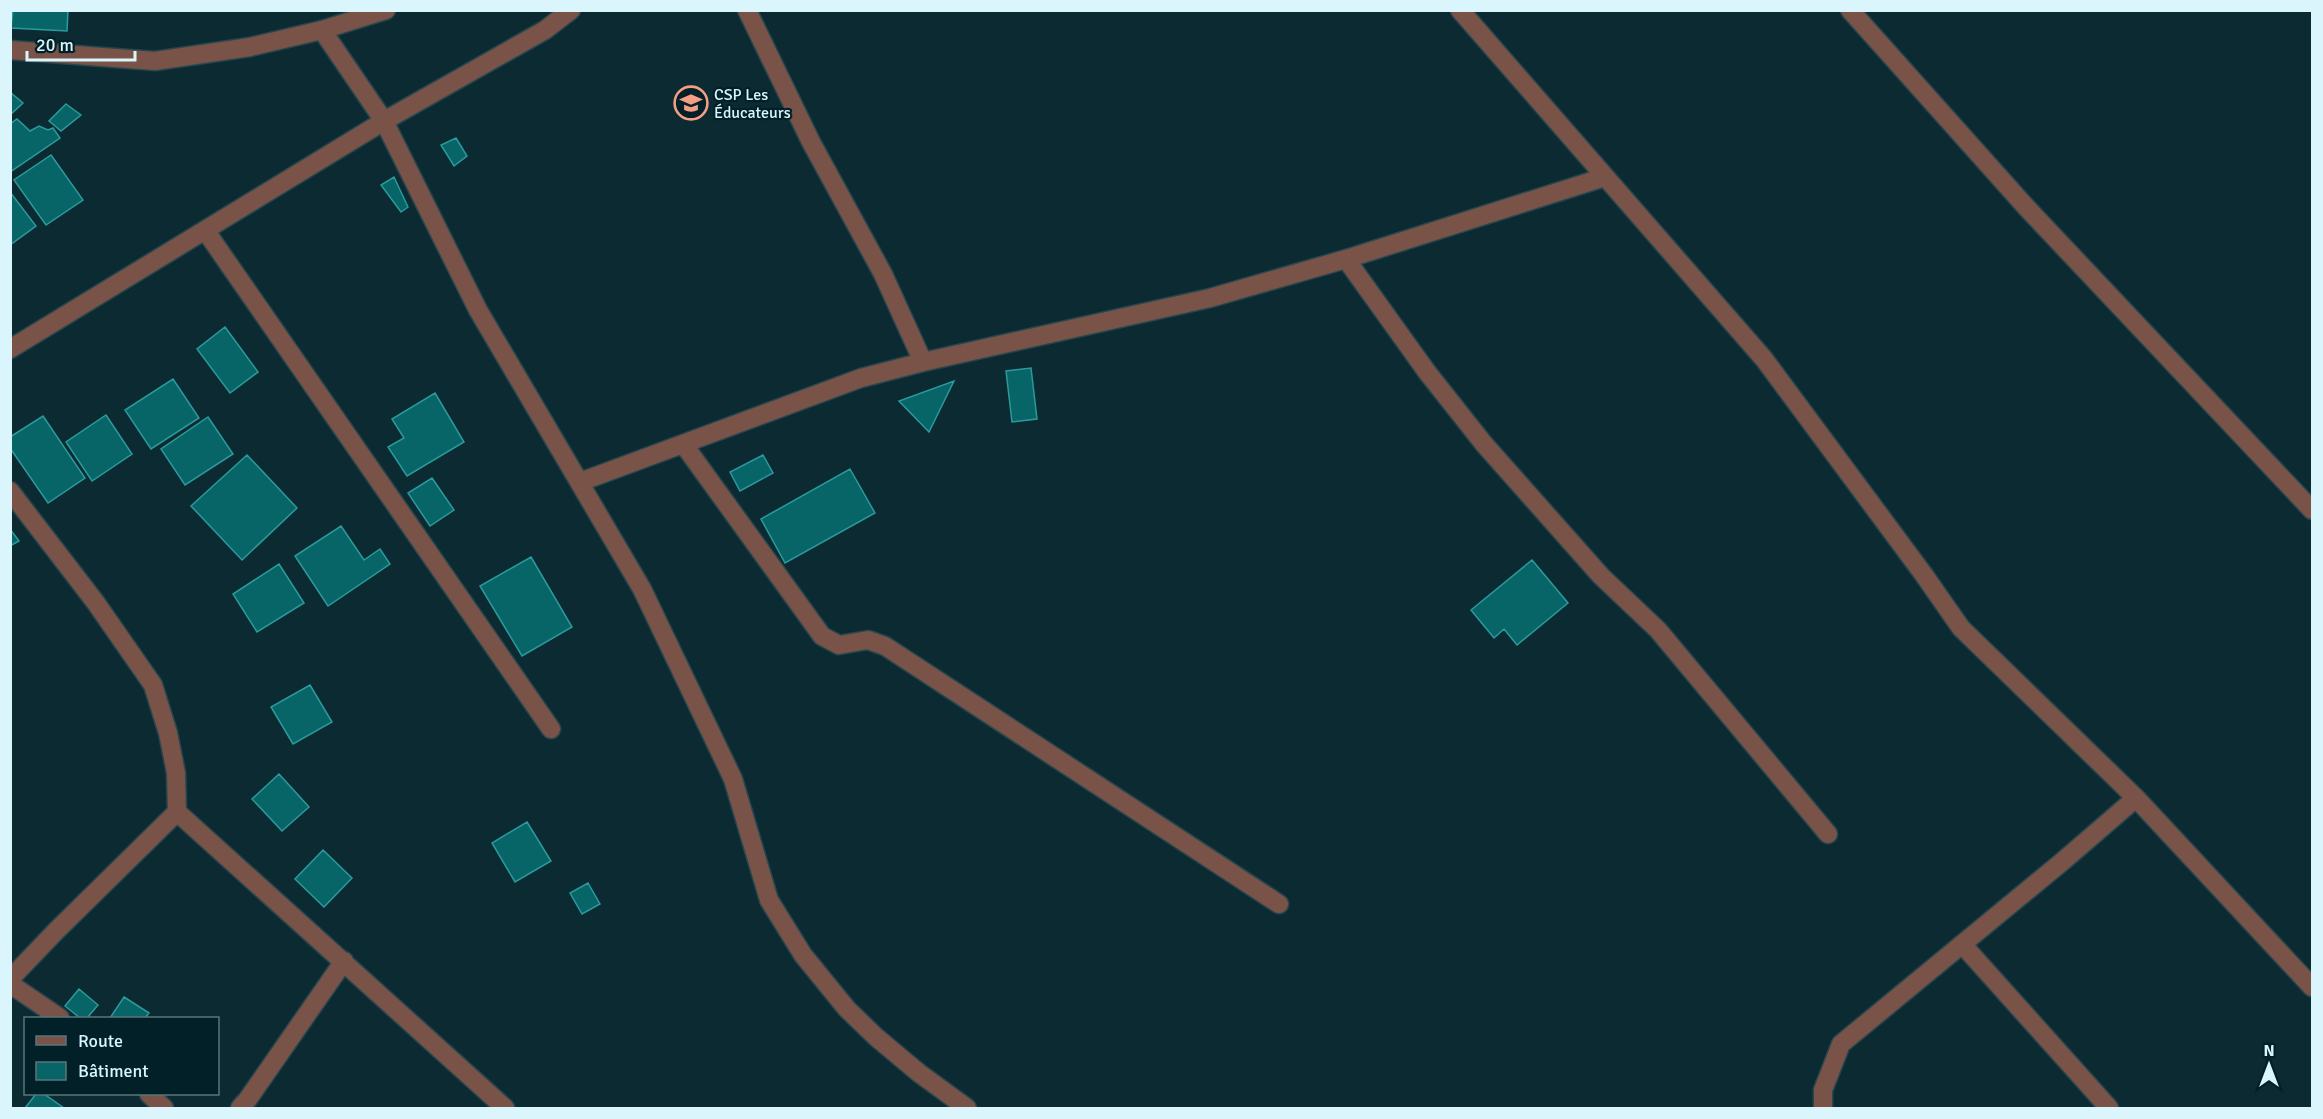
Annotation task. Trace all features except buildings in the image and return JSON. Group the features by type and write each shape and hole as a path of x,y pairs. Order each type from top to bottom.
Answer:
{"street":[{"path":"10,50 155,61 250,47 322,30 386,10"},
{"path":"10,349 384,121 545,30 571,10"},
{"path":"747,10 811,142 884,274 923,362"},
{"path":"1460,10 1764,359 1961,628 2136,798 2313,987"},
{"path":"1850,10 2026,207 2313,510"},
{"path":"322,30 384,121 478,310 642,589 733,779 769,900 774,909 803,955 847,1009 876,1038 967,1108"},
{"path":"580,482 861,378 1210,298 1346,259 1605,177"},
{"path":"205,230 551,729"},
{"path":"1346,259 1427,372 1484,444 1601,576 1658,630 1828,834"},
{"path":"684,444 822,636 839,645 868,640 885,646 1279,904"},
{"path":"10,491 96,603 153,685 168,734 176,772 177,812 506,1108"},
{"path":"1822,1108 1823,1090 1841,1044 2136,798"},
{"path":"10,979 177,812"},
{"path":"1962,944 2109,1108"},
{"path":"240,1108 344,961"},
{"path":"10,984 59,1017"},
{"path":"150,1095 164,1108"}],"place":[{"name":"CSP Les Éducateurs","path":"691,103"}]}
